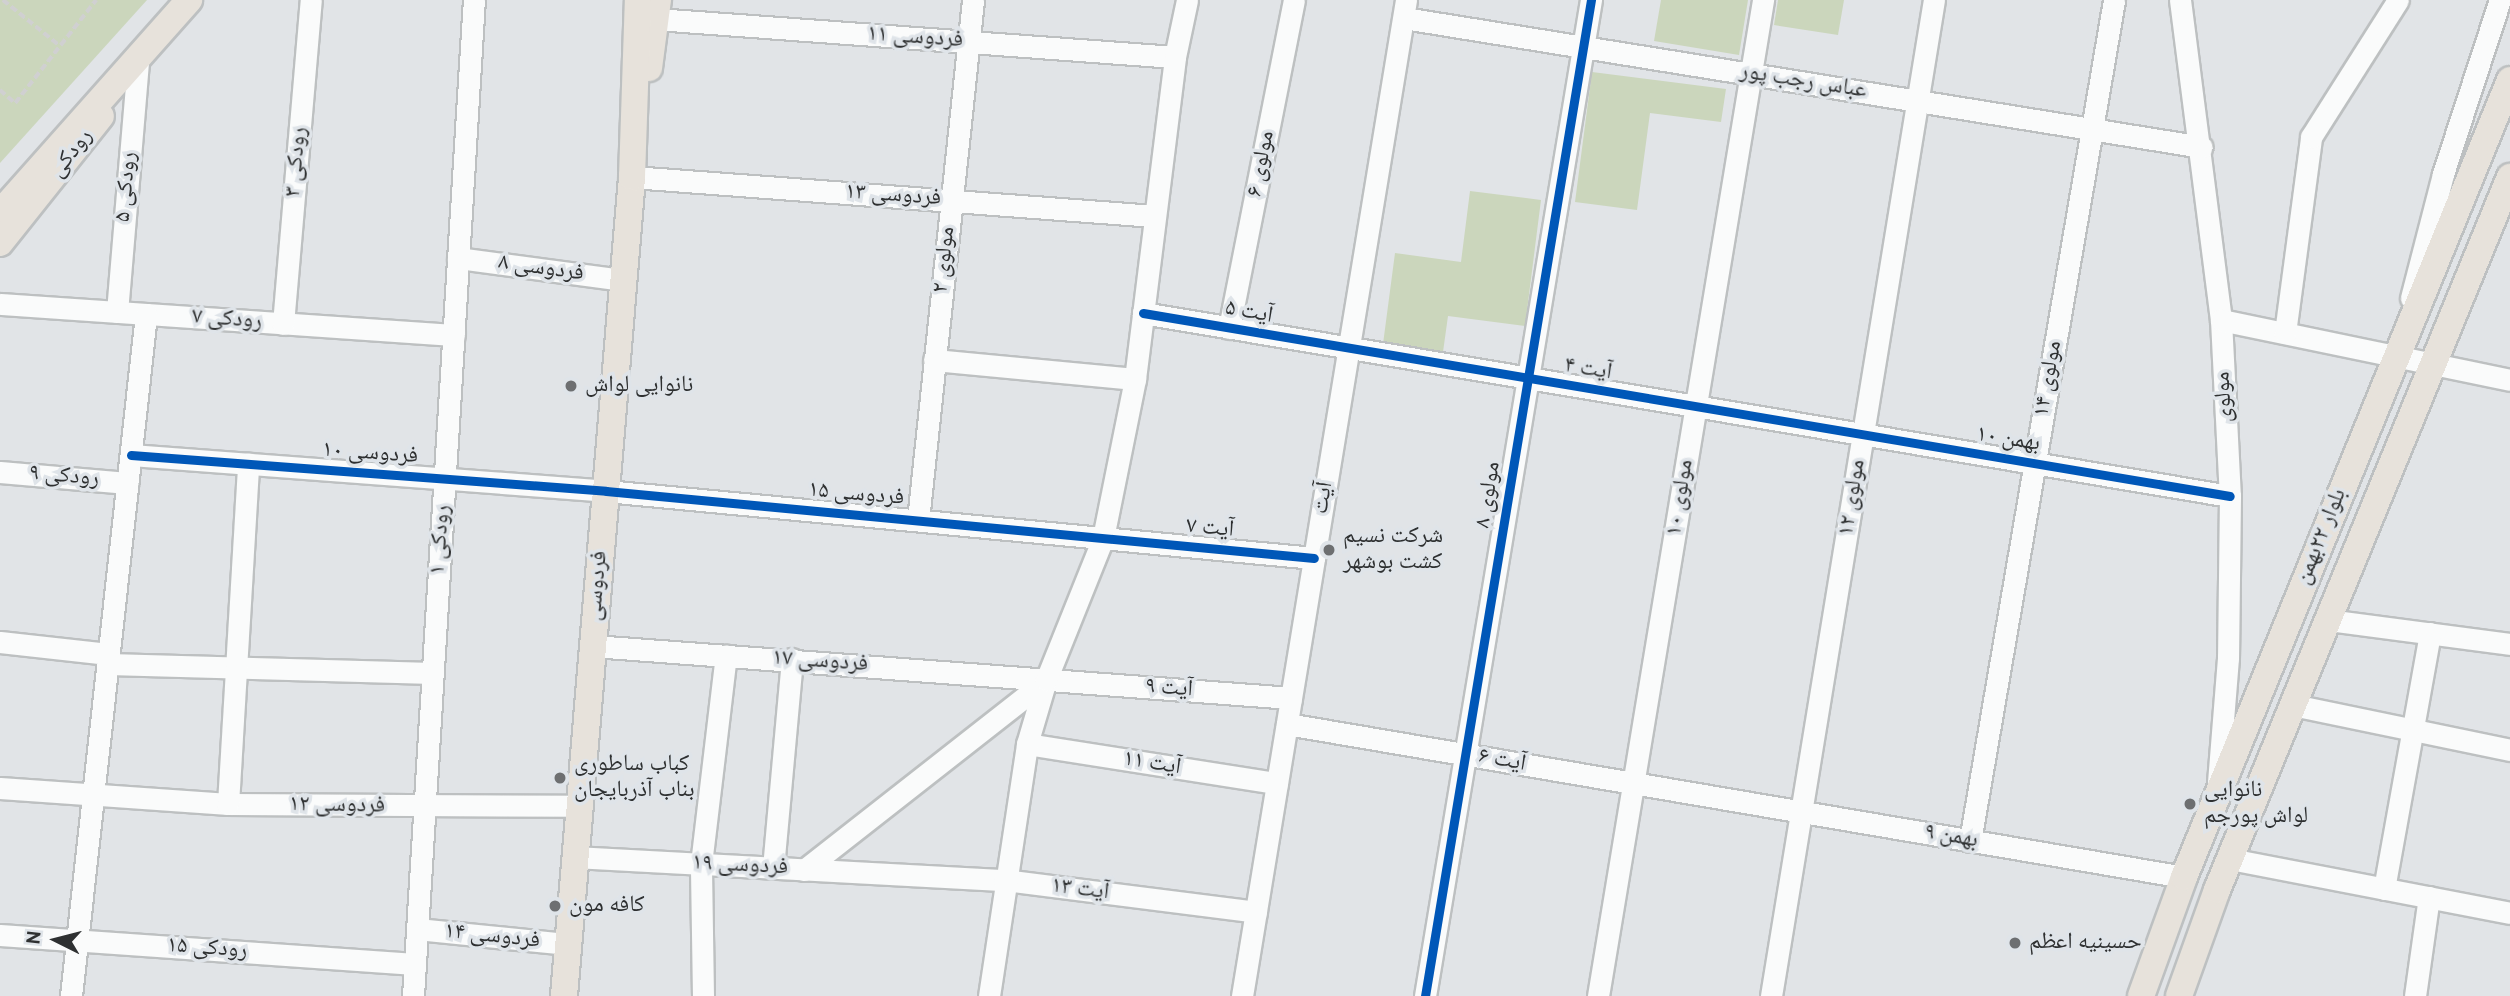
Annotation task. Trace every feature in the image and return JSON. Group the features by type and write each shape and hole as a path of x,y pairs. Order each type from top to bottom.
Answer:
{"main road":[{"name":"رودکی","path":"0,213 64,136 138,61 189,0"},
{"name":"فردوسی","path":"564,996 632,177 638,0"},
{"name":"فردوسی","path":"632,177 657,10"},
{"name":"رودکی","path":"0,243 79,148 138,61"},
{"name":"بلوار ۲۲بهمن","path":"2141,996 2184,877 2510,80"},
{"name":"بلوار ۲۲بهمن","path":"2179,996 2230,859 2510,177"}],"street":[{"name":"رودکی ۳","path":"283,324 311,0"},
{"name":"رودکی ۱","path":"413,996 474,0"},
{"name":"مولوی ۲","path":"918,520 973,0"},
{"path":"989,996 1004,880 1027,744 1046,680 1103,538 1135,379 1175,57 1187,0"},
{"name":"مولوی ۶","path":"1229,328 1294,0"},
{"name":"مولوی ۸","path":"1425,996 1591,0"},
{"name":"مولوی ۱۰","path":"1598,996 1763,0"},
{"name":"مولوی ۱۲","path":"1771,996 1934,0"},
{"name":"مولوی ۱۴","path":"1970,841 2115,0"},
{"name":"مولوی","path":"2180,0 2202,147 2221,320 2230,496 2228,659 2217,796"},
{"path":"2285,333 2311,137 2398,0"},
{"path":"2395,358 2443,174 2500,0"},
{"name":"عباس رجب پور","path":"1405,9 1583,47 2202,147"},
{"name":"آیت","path":"1242,996 1405,9"},
{"name":"فردوسی ۱۱","path":"657,10 968,42 1175,57"},
{"name":"رودکی ۵","path":"117,312 138,61"},
{"name":"فردوسی ۱۳","path":"632,177 1154,216"},
{"name":"فردوسی ۸","path":"458,258 623,280"},
{"name":"رودکی ۷","path":"0,304 454,335"},
{"name":"آیت ۵","path":"1143,313 1349,350"},
{"path":"71,996 146,314"},
{"path":"2221,320 2510,380"},
{"name":"آیت ۴","path":"1349,350 1779,421"},
{"path":"934,360 1135,379"},
{"name":"بهمن ۱۰","path":"1779,421 2230,496"},
{"name":"فردوسی ۱۰","path":"131,455 606,491"},
{"path":"228,804 248,464"},
{"name":"رودکی ۹","path":"0,472 128,483"},
{"name":"فردوسی ۱۵","path":"606,491 1103,538"},
{"name":"آیت ۷","path":"1103,538 1314,558"},
{"path":"2328,620 2510,644"},
{"path":"2384,889 2430,633"},
{"path":"0,642 108,659 236,668 433,673"},
{"name":"فردوسی ۱۷","path":"593,646 1046,680"},
{"path":"703,996 701,864 726,655"},
{"path":"773,868 792,659"},
{"path":"804,870 1046,680"},
{"name":"آیت ۹","path":"1046,680 1291,698"},
{"path":"2293,705 2510,750"},
{"name":"آیت ۶","path":"1287,724 1717,797"},
{"name":"آیت ۱۱","path":"1027,744 1277,783"},
{"name":"فردوسی ۱۲","path":"0,788 228,804 579,806"},
{"name":"بهمن ۹","path":"1717,797 2184,877"},
{"name":"فردوسی ۱۹","path":"575,857 904,875"},
{"path":"2230,859 2510,913"},
{"name":"آیت ۱۳","path":"904,875 1004,880 1256,912"},
{"path":"2415,996 2429,897"},
{"name":"فردوسی ۱۴","path":"417,929 568,944"},
{"name":"رودکی ۱۵","path":"0,935 415,964"}],"path":[{"path":"3,0 60,46"},
{"path":"0,90 15,103 96,0"}],"green space":[{"path":"0,0 147,0 0,163"},
{"path":"1661,0 1748,0 1739,55 1654,41"},
{"path":"1778,0 1844,0 1838,35 1774,25"},
{"path":"1592,72 1726,89 1721,122 1650,113 1637,210 1575,202"},
{"path":"1470,191 1541,200 1525,326 1448,316 1443,352 1383,344 1395,253 1461,262"}],"cycle path":[{"path":"1425,996 1591,0"},
{"path":"1143,313 2230,496"},
{"path":"131,455 606,491 1314,558"}],"place":[{"name":"نانوایی لواش","path":"571,386"},
{"name":"شرکت نسیم کشت بوشهر","path":"1329,550"},
{"name":"کباب ساطوری بناب آذربایجان","path":"560,778"},
{"name":"نانوایی لواش پورجم","path":"2190,804"},
{"name":"کافه مون","path":"555,906"},
{"name":"حسینیه اعظم","path":"2015,943"}]}
